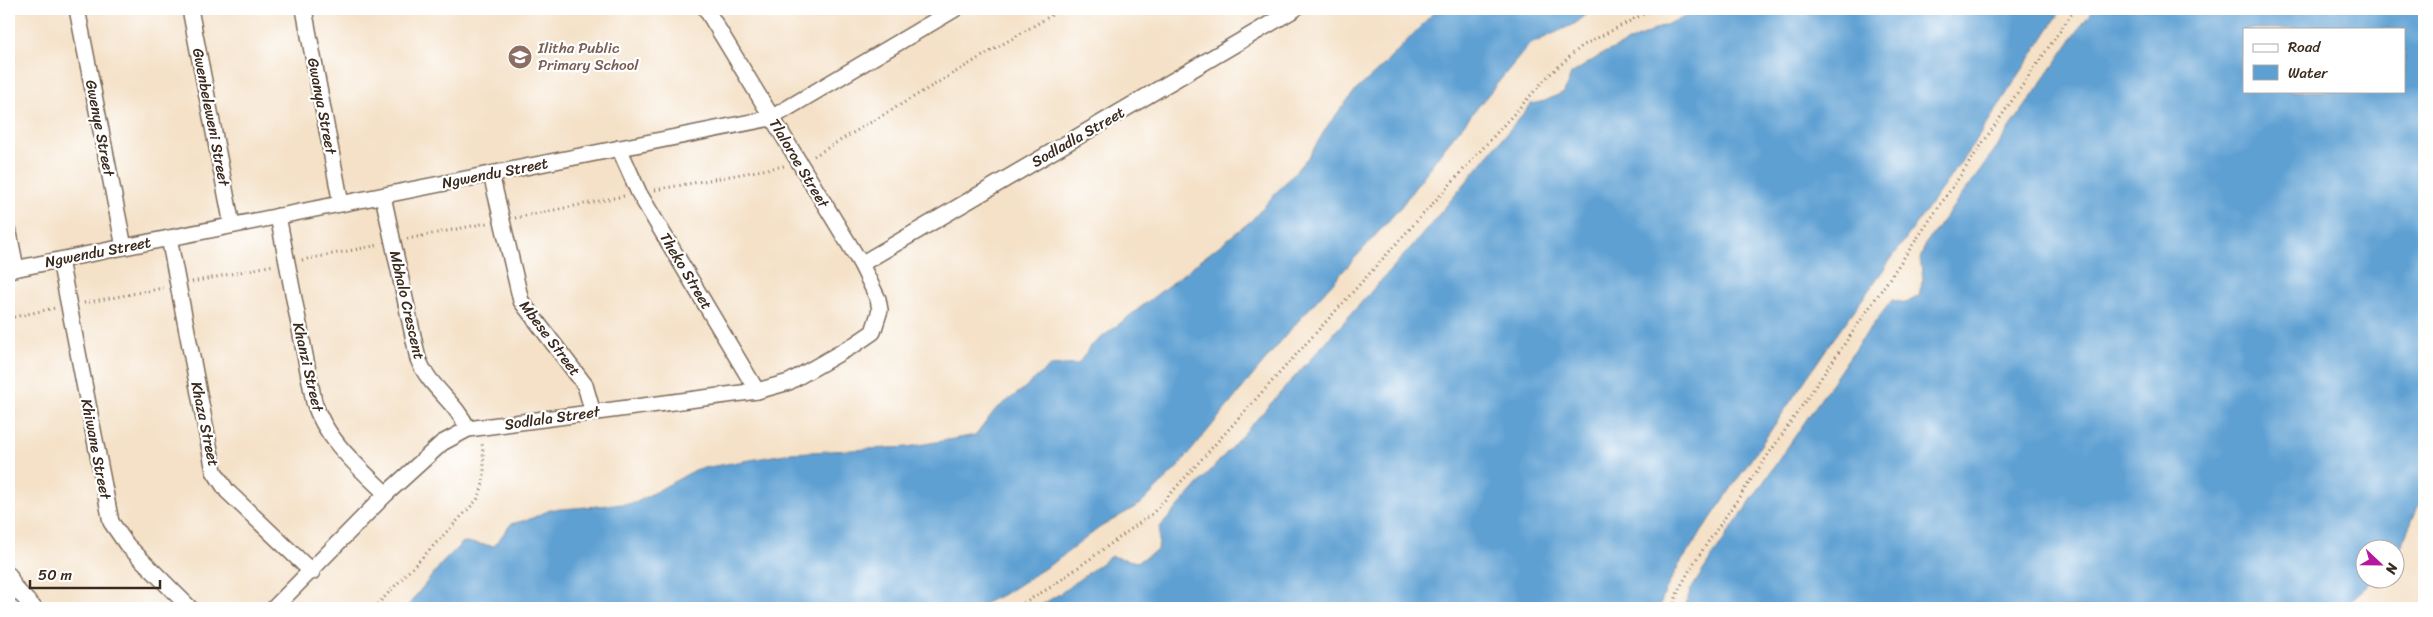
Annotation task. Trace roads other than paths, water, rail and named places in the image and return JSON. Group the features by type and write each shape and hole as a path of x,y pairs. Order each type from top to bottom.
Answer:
{"street":[{"name":"Gwenye Street","path":"77,9 124,247"},
{"name":"Gwenbeleweni Street","path":"190,9 232,225"},
{"name":"Gwanya Street","path":"304,9 341,204"},
{"name":"Ngwendu Street","path":"12,269 771,118 955,9"},
{"name":"Sodladla Street","path":"860,264 1295,9"},
{"name":"Tlaloroe Street","path":"708,10 798,164 860,264 878,298 880,310 878,322"},
{"name":"Theko Street","path":"619,148 639,193 757,391"},
{"name":"Mbese Street","path":"491,174 520,301 586,385 593,412"},
{"name":"Mbhalo Crescent","path":"383,196 421,366 429,381 461,414 468,429"},
{"name":"Khanzi Street","path":"278,216 285,263 314,402 320,420 333,439 386,494"},
{"path":"9,233 12,269"},
{"name":"Khaza Street","path":"170,238 177,285 214,471 227,491 312,572"},
{"name":"Khiwane Street","path":"60,260 111,522 127,545 190,608"},
{"name":"Sodlala Street","path":"274,608 312,572 386,494 442,443 468,429 757,391 789,382 854,346 873,332 878,322"},
{"path":"9,575 14,587 34,608"}],"water":[{"path":"1437,9 1594,9 1576,23 1529,45 1444,148 1400,208 1291,329 1177,468 1142,503 1099,528 1056,561 1006,593 975,608 406,608 442,563 463,542 494,546 511,524 530,519 550,510 635,503 697,469 791,453 908,447 976,435 995,410 1050,366 1078,364 1091,346 1251,221 1310,155 1328,125 1354,92 1385,64"},
{"path":"1701,9 2062,9 1971,148 1827,348 1679,565 1665,591 1659,608 1036,608 1061,593 1111,556 1137,562 1158,550 1160,527 1421,236 1531,104 1545,101 1564,92 1571,74 1604,53"},
{"path":"2093,9 2424,9 2424,501 2418,507 2403,540 2356,540 2356,590 2363,590 2342,608 1685,608 1690,591 1710,560 1859,343 1892,300 1906,303 1919,296 1923,278 1920,259 1926,243 1980,171"}],"place":[{"name":"Ilitha Public Primary School","path":"520,57"}]}
